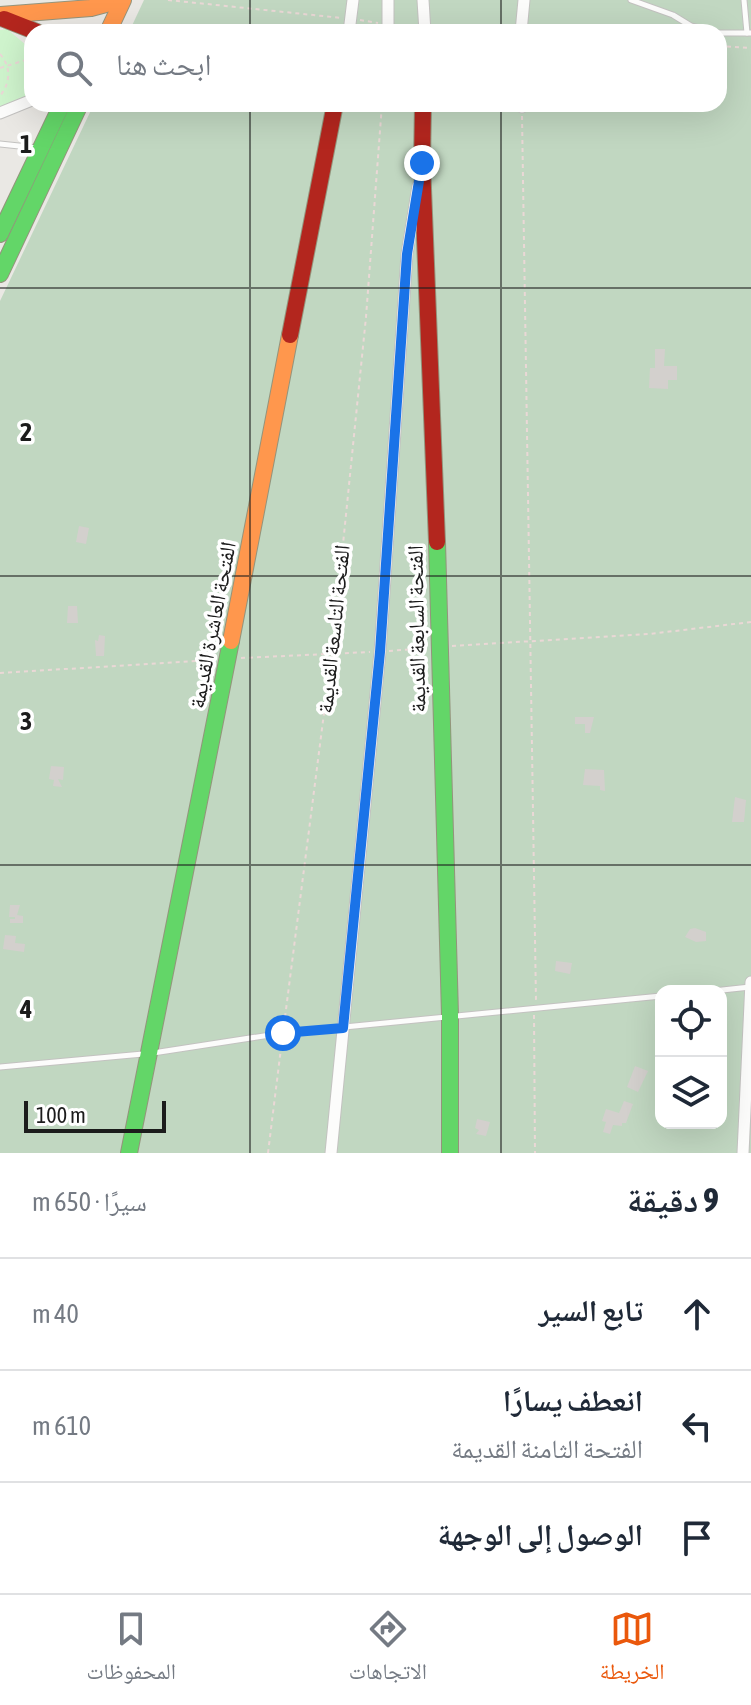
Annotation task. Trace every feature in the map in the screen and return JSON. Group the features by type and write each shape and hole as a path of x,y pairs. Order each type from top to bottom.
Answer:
{"main road":[{"path":"0,17 91,8 122,0"},
{"path":"112,24 122,0"},
{"path":"0,17 24,26"},
{"path":"0,234 58,112"},
{"path":"0,274 77,112"},
{"name":"الفتحة العاشرة القديمة","path":"129,1153 333,112"},
{"name":"الفتحة السابعة القديمة","path":"423,112 450,1015 450,1153"}],"street":[{"path":"350,24 353,0"},
{"path":"388,0 388,24"},
{"path":"423,0 425,24"},
{"path":"522,24 524,0"},
{"path":"0,113 24,103"},
{"path":"331,1153 380,652 407,254 422,163"},
{"path":"743,1153 751,986"}],"lane":[{"path":"631,0 673,15 688,24"},
{"path":"727,32 749,33 744,0"},
{"path":"0,144 41,149 57,157"},
{"path":"727,989 751,986"},
{"path":"0,1067 149,1054 283,1033 450,1015 655,997"}],"path":[{"path":"168,0 336,24"},
{"path":"727,46 751,48"},
{"path":"0,54 8,66 7,85 0,95"},
{"path":"0,68 24,61"},
{"name":"الفتحة التاسعة القديمة","path":"268,1153 333,643 366,317 381,112"},
{"path":"522,112 536,991 535,1153"}],"green space":[{"path":"144,0 751,0 751,1153 0,1153 0,301 90,112 727,112 727,24 133,24"},
{"path":"7,29 24,43 24,99 0,109 0,30"}],"building":[{"path":"655,349 665,349 664,366 677,366 677,380 668,380 668,389 649,388 650,368 655,368"},
{"path":"79,526 89,528 86,544 76,542"},
{"path":"68,606 77,606 78,623 67,623"},
{"path":"99,635 105,636 104,656 96,656 95,640 98,641"},
{"path":"575,717 594,717 590,733 585,733 585,724 575,724"},
{"path":"51,766 64,767 63,780 58,779 62,787 53,786 54,780 49,779"},
{"path":"585,769 604,770 605,791 600,790 600,786 583,785"},
{"path":"735,797 746,800 744,822 732,822"},
{"path":"10,905 20,905 17,915 23,916 23,923 10,923 10,919 15,917 9,917"},
{"path":"690,929 706,932 706,941 696,942 685,937"},
{"path":"5,935 16,936 15,943 25,944 24,952 3,949"},
{"path":"556,961 572,963 570,974 555,971"},
{"path":"635,1066 648,1071 638,1092 627,1087"},
{"path":"624,1101 633,1104 626,1123 613,1125 610,1134 603,1132 606,1122 602,1121 606,1109 619,1113"},
{"path":"477,1119 490,1122 486,1136 476,1134 479,1130 475,1128"}],"traffic: fast":[{"path":"0,234 58,112"},
{"path":"0,274 76,112"},
{"path":"437,542 450,1015 450,1153"},
{"path":"129,1153 231,641"}],"traffic: slow":[{"path":"0,15 91,8 121,0"},
{"path":"112,24 123,0"},
{"path":"231,641 290,335"}],"traffic: jam":[{"path":"4,19 24,27"},
{"path":"290,335 333,112"},
{"path":"423,112 422,163 437,542"}],"route":[{"path":"283,1033 343,1028 380,652 407,254 422,163"}]}
